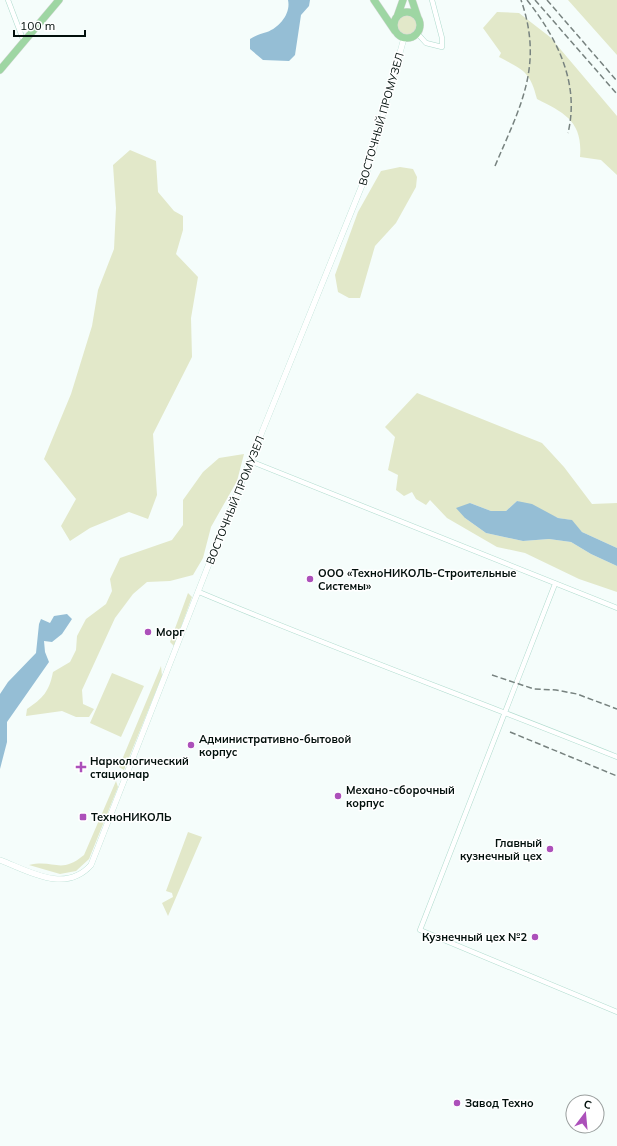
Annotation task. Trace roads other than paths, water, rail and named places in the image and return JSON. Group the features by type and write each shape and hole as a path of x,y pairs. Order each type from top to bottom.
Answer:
{"main road":[{"path":"0,70 59,0"},
{"path":"374,0 396,33 404,38 413,37 417,32 419,22 412,0"},
{"path":"396,33 394,25 403,0"},
{"path":"382,13 390,17 397,16 402,13 409,13 415,16 419,22"}],"street":[{"path":"8,0 24,42"},
{"path":"417,32 426,43 442,47 442,38 432,0"},
{"name":"ВОСТОЧНЫЙ ПРОМУЗЕЛ","path":"0,860 54,880 69,880 84,872 90,865 250,461 367,173 404,38"},
{"path":"250,461 617,608"},
{"path":"555,584 420,930 617,1012"},
{"path":"199,592 617,757"}],"water":[{"path":"288,0 310,0 309,6 301,15 295,55 289,61 263,60 250,49 250,39 272,30 284,19 288,10"},
{"path":"517,501 532,504 558,518 572,520 582,532 617,548 617,566 591,554 571,542 549,539 523,541 486,533 465,518 456,508 470,503 491,511 506,511"},
{"path":"67,614 72,619 62,634 52,642 44,641 45,652 49,662 7,722 7,742 0,769 0,694 8,682 36,653 39,624 41,619 50,623 54,616"}],"railway":[{"path":"495,166 513,124 526,86 530,45 528,24 521,0"},
{"path":"527,0 548,30 563,62 571,96 571,114 568,133"},
{"path":"535,0 617,94"},
{"path":"547,0 617,81"},
{"path":"492,675 534,689 556,690 577,694 617,709"},
{"path":"510,732 617,776"}],"place":[{"name":"ООО «ТехноНИКОЛЬ-Строительные Системы»","path":"310,579"},
{"name":"Морг","path":"148,632"},
{"name":"Административно-бытовой корпус","path":"191,745"},
{"name":"Наркологический стационар","path":"81,767"},
{"name":"Механо-сборочный корпус","path":"338,796"},
{"name":"ТехноНИКОЛЬ","path":"83,817"},
{"name":"Главный кузнечный цех","path":"550,849"},
{"name":"Кузнечный цех №2","path":"535,937"},
{"name":"Завод Техно","path":"457,1103"}]}
